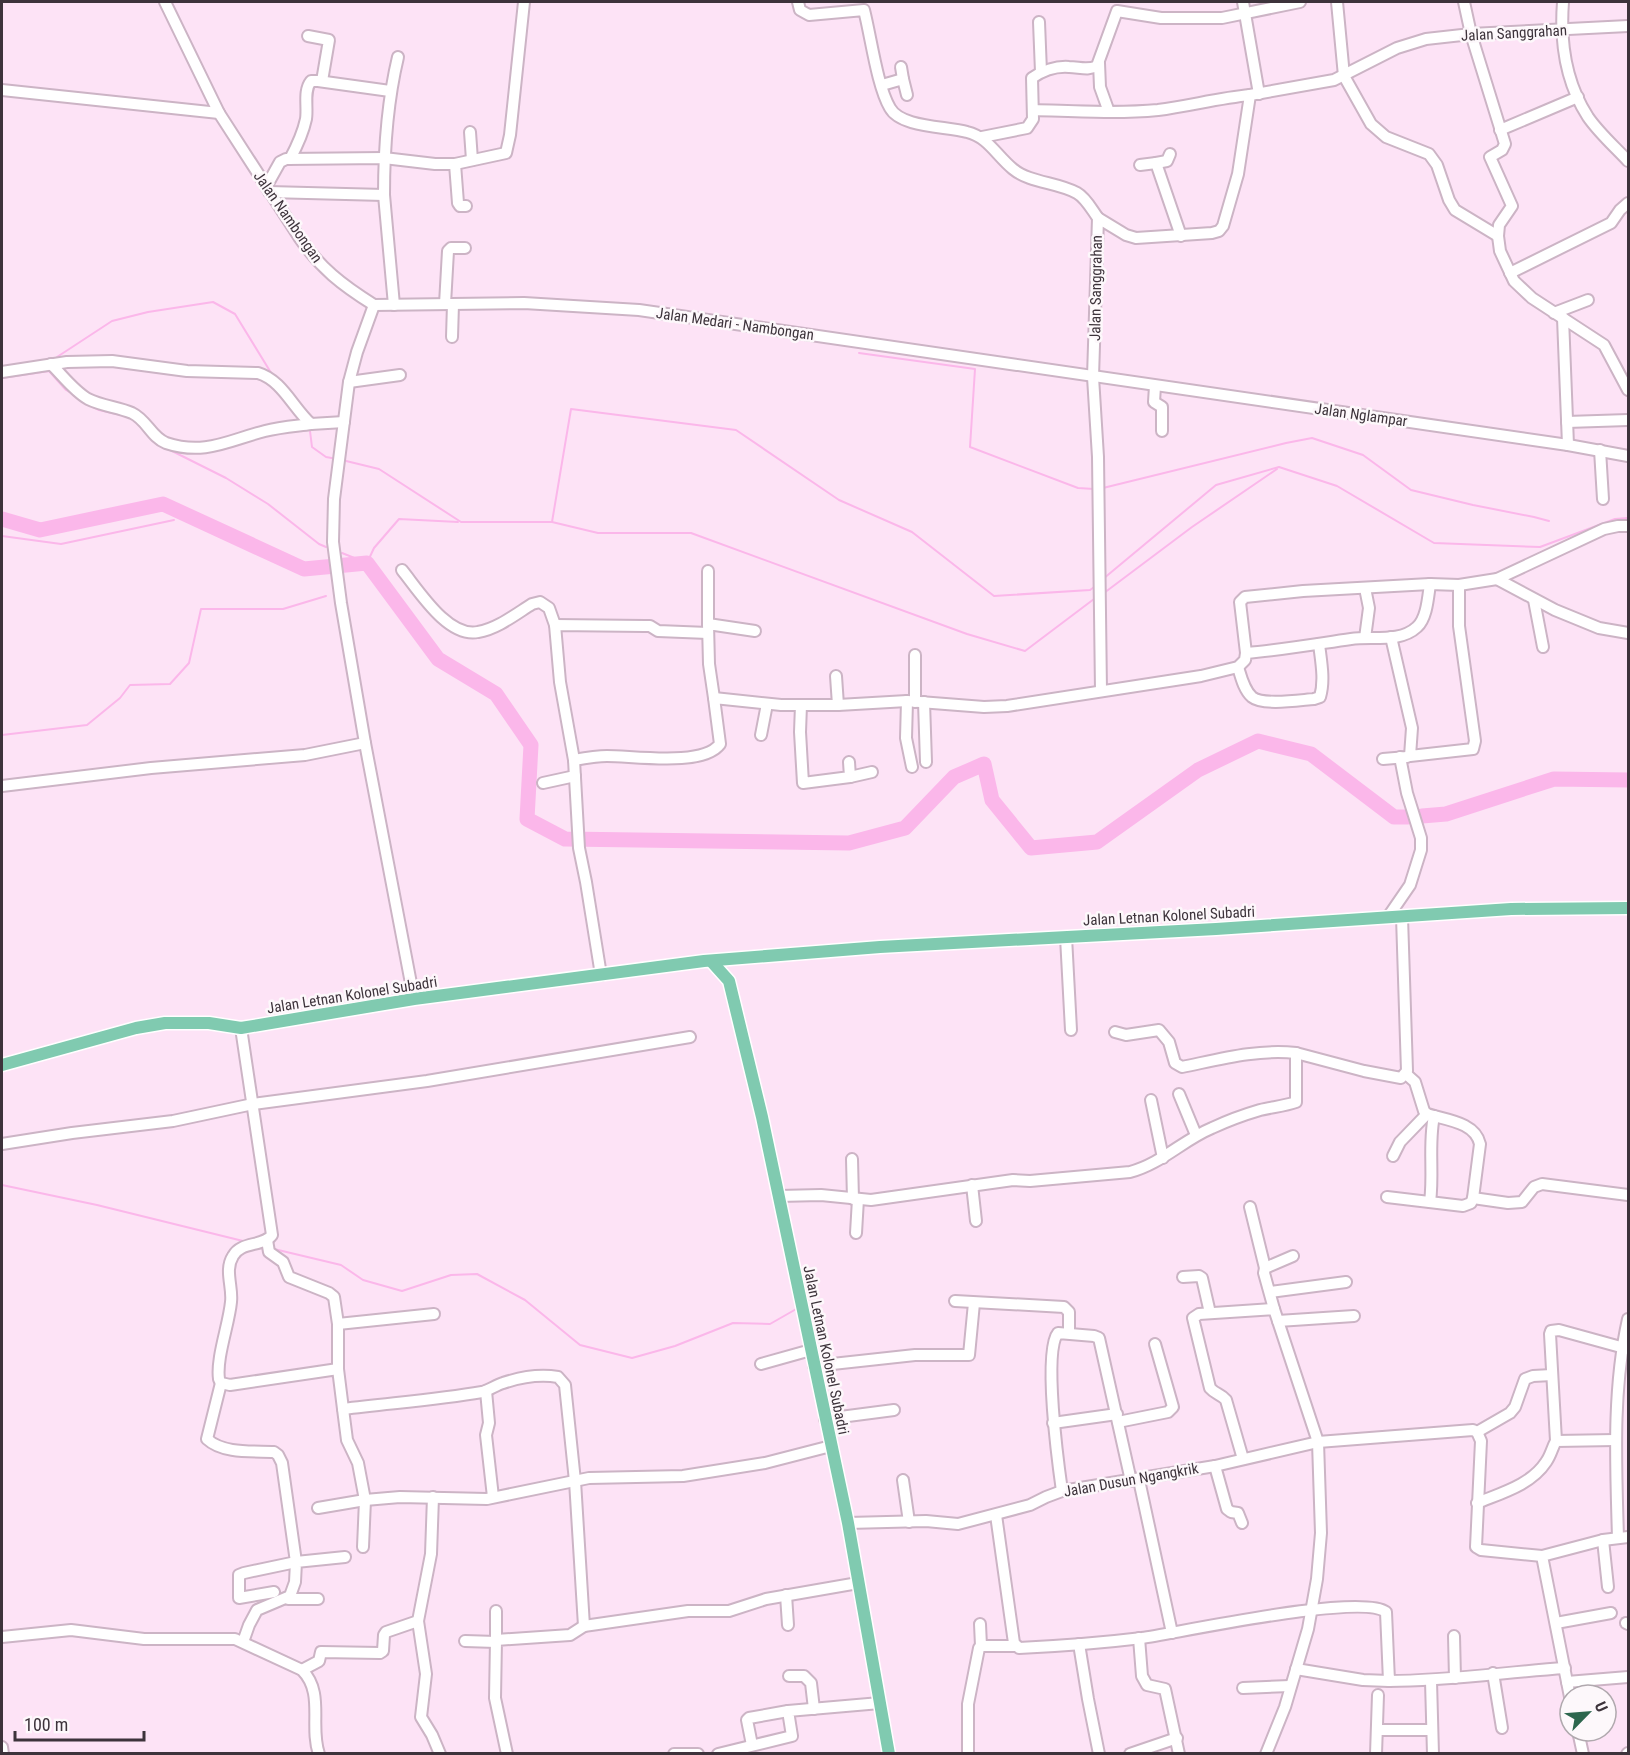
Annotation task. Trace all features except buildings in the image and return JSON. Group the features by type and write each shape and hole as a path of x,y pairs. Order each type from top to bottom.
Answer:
{"main road":[{"name":"Jalan Letnan Kolonel Subadri","path":"2,1065 136,1028 165,1023 209,1023 241,1028 414,999 731,959 880,946 1066,937 1511,909 1629,908"},
{"path":"729,981 731,959"},
{"name":"Jalan Letnan Kolonel Subadri","path":"711,961 729,981 779,1196 848,1523 890,1754"}],"street":[{"name":"Jalan Nambongan","path":"165,2 219,113 312,257 328,273 374,305"},
{"path":"384,195 268,190 280,162 290,159 384,158 455,164 502,154 507,150 524,2"},
{"path":"798,2 800,10 809,15 864,10 882,85 890,108 897,117 907,121 966,131 982,137 1013,169 1078,194 1098,218"},
{"path":"1109,112 1100,87 1099,63 1118,6 1161,18 1197,19 1222,18 1244,7 1300,2"},
{"path":"1337,2 1344,76 1374,128 1386,137 1429,154 1437,165 1449,200 1455,210 1498,236"},
{"path":"1464,2 1504,148 1491,155 1491,161 1512,206 1499,225 1500,251 1520,288 1604,345 1629,390"},
{"path":"1563,2 1561,30 1566,61 1578,98 1595,125 1629,161"},
{"path":"1033,110 1109,112 1160,110 1220,98 1254,95 1244,7"},
{"path":"1038,22 1041,72"},
{"name":"Jalan Sanggrahan","path":"1101,691 1098,457 1093,377 1098,218 1126,235 1136,238 1219,231 1224,226 1238,174 1254,95 1335,80 1370,60 1426,39 1471,34 1629,26"},
{"path":"308,36 329,40 322,81"},
{"path":"394,305 384,195 384,158 390,91 398,57"},
{"path":"982,137 1027,128 1033,119 1032,78 1041,72 1060,67 1089,69 1099,63"},
{"path":"901,67 907,95"},
{"path":"882,85 903,79"},
{"path":"290,159 302,134 306,119 308,85 314,81 322,81 390,91"},
{"path":"2,90 219,113"},
{"path":"1500,130 1578,98"},
{"path":"470,132 472,160"},
{"path":"1140,165 1167,161 1170,154"},
{"path":"1156,163 1181,236"},
{"path":"455,164 458,203 460,206 466,206"},
{"path":"1510,273 1611,223 1620,210 1629,203"},
{"path":"452,338 448,251 451,248 465,248"},
{"path":"1558,315 1588,300"},
{"name":"Jalan Medari - Nambongan","path":"374,305 524,303 639,310 1093,377"},
{"path":"374,305 349,382 334,499 335,555 365,743 414,999"},
{"path":"1558,315 1568,445"},
{"path":"2,372 51,364 112,361 187,371 258,373 266,375 282,389 311,424"},
{"path":"51,364 79,393 89,399 141,417 156,437 164,442 181,446 209,448 268,430 344,422"},
{"path":"349,382 400,375"},
{"name":"Jalan Nglampar","path":"1093,377 1568,445 1629,456"},
{"path":"1155,386 1154,402 1162,407 1162,431"},
{"path":"1567,422 1629,420"},
{"path":"1600,450 1603,499"},
{"path":"714,698 767,704 838,705 916,702 984,707 1006,706 1201,676 1238,667 1245,660 1240,602 1245,597 1303,591 1431,584 1460,585 1497,579 1604,529 1629,526"},
{"path":"402,570 449,625 464,633 477,633 489,629 532,604 540,602 547,605 555,625 560,682 574,760 579,848 601,975"},
{"path":"574,760 609,756 695,757 716,750 720,744 709,664 708,571"},
{"path":"1497,579 1534,600 1599,628 1629,633"},
{"path":"1246,653 1408,634 1420,625 1431,584"},
{"path":"1383,759 1467,751 1475,747 1459,626 1460,585"},
{"path":"1365,588 1369,608 1365,638"},
{"path":"1534,600 1543,647"},
{"path":"555,625 650,626 658,631 708,629 755,631"},
{"path":"1388,917 1410,885 1418,866 1421,838 1407,793 1405,757 1412,728 1392,637"},
{"path":"1238,667 1251,697 1258,700 1267,702 1314,699 1320,697 1321,693 1319,644"},
{"path":"915,655 916,702 926,762"},
{"path":"837,676 838,705"},
{"path":"912,767 906,738 916,702"},
{"path":"761,735 767,704"},
{"path":"801,705 803,783 872,772"},
{"path":"2,786 151,768 305,755 365,743"},
{"path":"849,762 850,777"},
{"path":"543,783 575,776"},
{"path":"1387,1197 1463,1206 1471,1203 1480,1144 1479,1138 1468,1127 1424,1111 1415,1082 1406,1074 1402,917"},
{"path":"1066,937 1071,1030"},
{"path":"241,1028 272,1234 267,1240 247,1246 232,1256 229,1269 231,1303 218,1375 221,1383 207,1439 214,1445 238,1451 274,1452 278,1455 282,1463 296,1562 295,1582 288,1599"},
{"path":"1114,1032 1125,1035 1159,1030 1169,1042 1175,1063 1182,1067 1248,1053 1274,1051 1296,1053 1398,1078 1406,1074"},
{"path":"2,1144 173,1121 253,1104 427,1081 690,1037"},
{"path":"779,1196 821,1195 871,1200 1013,1180 1030,1181 1142,1169 1197,1135 1234,1118 1296,1102 1296,1053"},
{"path":"1179,1094 1197,1135"},
{"path":"1151,1100 1163,1158"},
{"path":"1393,1156 1400,1142 1430,1115"},
{"path":"1430,1115 1432,1187 1430,1202"},
{"path":"852,1159 856,1233"},
{"path":"1473,1198 1508,1203 1521,1202 1534,1187 1542,1184 1629,1195"},
{"path":"972,1185 976,1221"},
{"path":"1250,1207 1266,1267"},
{"path":"1260,1220 1266,1267 1264,1273 1313,1443 1321,1533 1317,1579 1308,1629 1285,1707 1266,1754"},
{"path":"267,1240 269,1252 283,1262 289,1277 334,1297 338,1324 338,1369 347,1440 358,1463 365,1500 363,1547"},
{"path":"1266,1267 1293,1257"},
{"path":"1183,1277 1199,1276 1202,1278 1209,1313"},
{"path":"1270,1292 1346,1282"},
{"path":"955,1301 1064,1306 1070,1312 1069,1333"},
{"path":"814,1366 915,1355 969,1355 974,1303"},
{"path":"1243,1459 1226,1400 1210,1388 1193,1318 1199,1314 1274,1309"},
{"path":"338,1324 434,1314"},
{"path":"1278,1321 1354,1316"},
{"path":"1552,1375 1525,1379 1515,1407 1477,1432 1481,1441 1475,1544 1477,1549 1542,1556 1623,1537 1615,1440 1629,1319"},
{"path":"1477,1503 1527,1481 1544,1466 1553,1451 1556,1441 1550,1334 1554,1330 1625,1348"},
{"path":"1062,1491 1053,1423 1052,1350 1058,1333 1094,1336 1099,1338 1172,1633"},
{"path":"1053,1423 1168,1412 1173,1407 1155,1344"},
{"path":"761,1364 811,1350"},
{"path":"221,1383 230,1385 338,1369"},
{"path":"343,1409 486,1391 501,1383 521,1378 546,1376 561,1379 565,1384 566,1393 584,1626"},
{"path":"486,1391 489,1424 486,1435 493,1497"},
{"path":"825,1419 894,1410"},
{"path":"1616,1416 1629,1417"},
{"name":"Jalan Dusun Ngangkrik","path":"848,1523 958,1524 1030,1505 1062,1491 1215,1466 1313,1443 1465,1430 1477,1432"},
{"path":"1556,1441 1615,1440"},
{"path":"318,1508 365,1500 493,1497 574,1481 622,1476 668,1477 699,1474 765,1463 831,1446"},
{"path":"1215,1466 1227,1509 1238,1513 1242,1523"},
{"path":"903,1480 909,1522"},
{"path":"432,1497 431,1554 417,1621 426,1674 420,1715 440,1754"},
{"path":"996,1515 1015,1646"},
{"path":"1603,1540 1608,1587"},
{"path":"1542,1556 1567,1682 1629,1677"},
{"path":"274,1592 239,1598 239,1575 296,1562 345,1557"},
{"path":"465,1641 570,1635 584,1626 688,1611 729,1611 766,1599 858,1583"},
{"path":"786,1595 788,1625"},
{"path":"243,1641 257,1610 288,1599 318,1599"},
{"path":"981,1646 1019,1648 1139,1638 1311,1609 1335,1607 1384,1610 1387,1616 1389,1681"},
{"path":"496,1611 495,1698 507,1754"},
{"path":"1556,1623 1611,1613"},
{"path":"302,1670 319,1661 321,1652 380,1653 383,1651 386,1632 417,1621"},
{"path":"968,1754 968,1704 976,1656 981,1646 980,1624"},
{"path":"2,1637 71,1630 132,1638 243,1641 302,1670 314,1689 316,1704 314,1734 319,1754"},
{"path":"1454,1636 1455,1678"},
{"path":"1139,1638 1142,1676 1147,1685 1165,1689 1179,1754"},
{"path":"1079,1644 1099,1754"},
{"path":"1296,1669 1363,1680 1431,1681 1493,1673 1564,1668"},
{"path":"1493,1673 1502,1728"},
{"path":"789,1676 798,1675 811,1683 814,1709"},
{"path":"1431,1681 1433,1754"},
{"path":"1243,1688 1290,1686"},
{"path":"1376,1754 1378,1695"},
{"path":"752,1746 747,1720 756,1715 880,1703"},
{"path":"718,1754 792,1736 788,1711"},
{"path":"1377,1730 1432,1730"},
{"path":"1130,1754 1177,1738"},
{"path":"2,1747 3,1754"},
{"path":"674,1754 698,1754"}],"waterway":[{"path":"55,361 57,357 112,321 148,312 213,302 235,314 273,376"},
{"path":"859,353 975,369 970,447 1078,488 1094,489"},
{"path":"2,378 49,371 66,390 73,394"},
{"path":"93,407 125,416"},
{"path":"342,460 379,469 461,522 552,522 571,409 736,430 839,500 912,532 994,596 1090,590 1097,585"},
{"path":"307,428 310,431 312,447 326,457 337,459"},
{"path":"1103,488 1312,438 1363,455 1411,490 1549,521"},
{"path":"166,448 226,478 268,504 326,547"},
{"path":"1103,579 1216,485 1279,467 1337,486 1434,543 1540,547 1615,519 1628,518"},
{"path":"1104,593 1192,527 1277,469"},
{"path":"2,519 40,530 163,504 304,569 367,563 438,659 496,694 531,745 527,819 565,839 849,843 905,828 954,777 984,764 992,800 1031,848 1097,842 1198,770 1258,741 1311,754 1394,817 1408,817"},
{"path":"342,553 367,563 374,548 399,519 458,522"},
{"path":"2,536 61,544 174,520"},
{"path":"552,522 598,533 691,533 967,634 1025,651 1094,599"},
{"path":"2,735 87,725 120,698 130,685 170,684 189,663 201,609 283,609 326,596"},
{"path":"1422,816 1446,814 1554,779 1628,780"},
{"path":"2,1185 97,1205 243,1241"},
{"path":"274,1249 341,1265 363,1280 402,1291 451,1275 477,1274 525,1300 580,1345 632,1358 675,1346 733,1323 770,1324 798,1308"}]}
